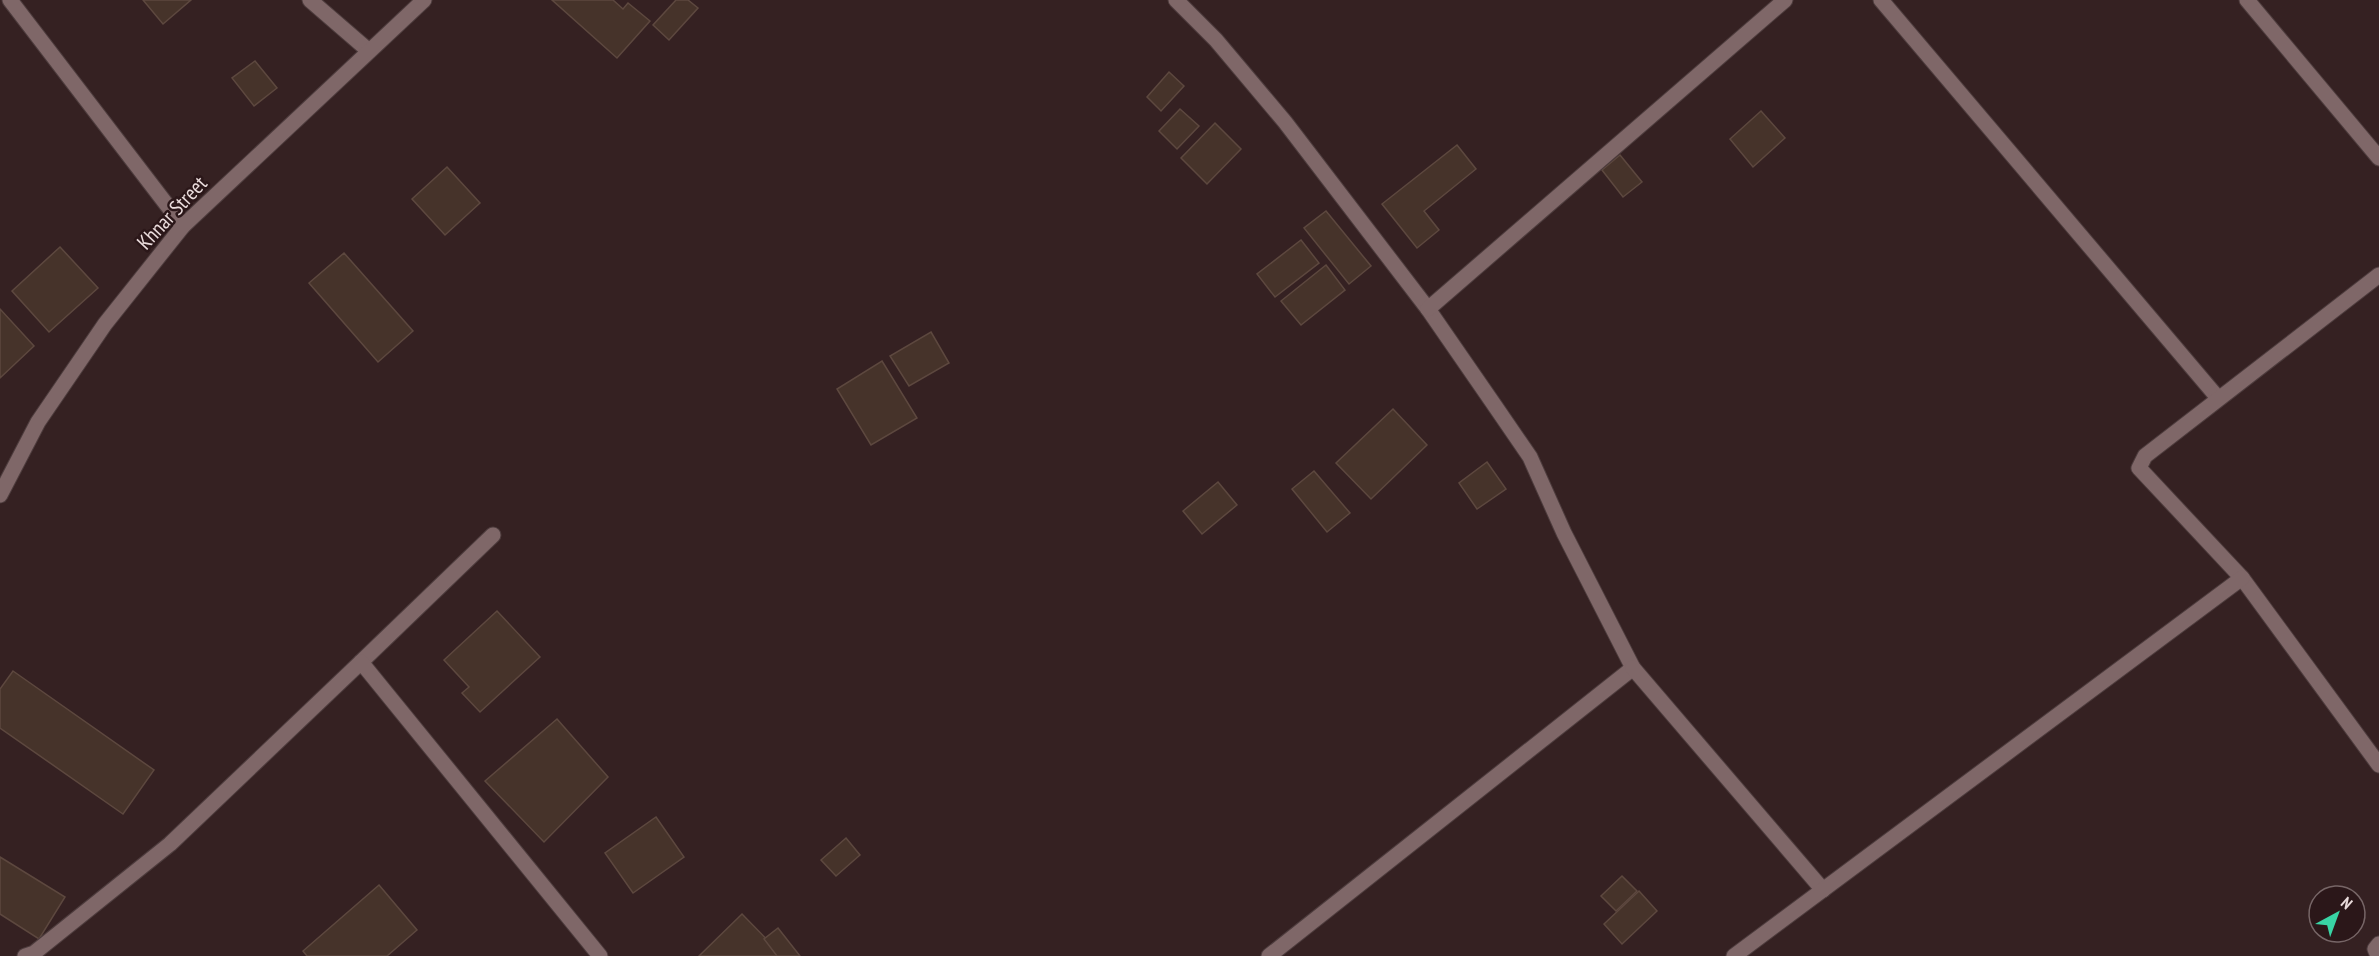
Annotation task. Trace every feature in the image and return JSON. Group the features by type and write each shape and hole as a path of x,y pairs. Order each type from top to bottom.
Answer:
{"street":[{"path":"10,0 183,226"},
{"path":"310,0 369,51"},
{"name":"Khnar Street","path":"0,495 38,422 105,324 183,226 424,0"},
{"path":"1176,0 1216,40 1285,122 1428,309 1530,458 1564,533 1633,668 1823,890"},
{"path":"1428,309 1785,0"},
{"path":"1881,0 2218,398"},
{"path":"2247,0 2379,158"},
{"path":"2379,275 2145,456 2139,468 2242,578 2379,765"},
{"path":"25,956 34,953 170,844 493,536"},
{"path":"1734,956 2242,578"},
{"path":"361,662 600,956"},
{"path":"1269,956 1633,668"},
{"path":"2378,956 2375,949 2379,944"}],"building":[{"path":"143,0 191,0 163,24"},
{"path":"552,0 613,0 623,9 628,3 650,21 617,58"},
{"path":"676,0 688,0 698,8 669,40 653,25"},
{"path":"255,61 277,88 254,106 232,78"},
{"path":"1169,72 1184,86 1161,111 1147,97"},
{"path":"1180,109 1199,126 1177,149 1159,131"},
{"path":"1761,111 1785,138 1753,167 1730,139"},
{"path":"1215,123 1241,149 1207,184 1181,158"},
{"path":"1457,145 1476,169 1424,211 1439,230 1417,248 1382,204"},
{"path":"1620,155 1642,182 1623,197 1602,170"},
{"path":"447,167 480,203 445,235 412,199"},
{"path":"1326,211 1371,266 1349,284 1304,228"},
{"path":"1301,240 1319,263 1275,297 1257,274"},
{"path":"60,247 98,288 49,332 12,291"},
{"path":"344,253 413,331 378,362 309,283"},
{"path":"1326,265 1345,290 1301,325 1281,301"},
{"path":"0,309 34,346 0,378"},
{"path":"931,332 949,363 909,386 890,356"},
{"path":"882,361 917,418 871,445 837,389"},
{"path":"1393,409 1427,445 1371,499 1336,463"},
{"path":"1487,462 1506,489 1477,509 1459,483"},
{"path":"1314,471 1350,513 1327,532 1292,489"},
{"path":"1218,482 1237,505 1202,534 1183,511"},
{"path":"497,611 540,657 480,712 462,693 469,687 444,660"},
{"path":"13,671 154,770 123,814 0,728 0,689"},
{"path":"557,719 608,777 544,842 485,781"},
{"path":"656,817 684,857 633,893 605,853"},
{"path":"846,838 860,855 836,876 821,860"},
{"path":"0,857 65,897 39,939 0,914"},
{"path":"1622,876 1637,891 1616,911 1601,896"},
{"path":"379,885 417,930 387,956 307,956 303,951"},
{"path":"1639,891 1657,911 1622,944 1604,924"},
{"path":"742,914 783,956 699,956"},
{"path":"778,928 800,956 777,956 764,939"}]}
